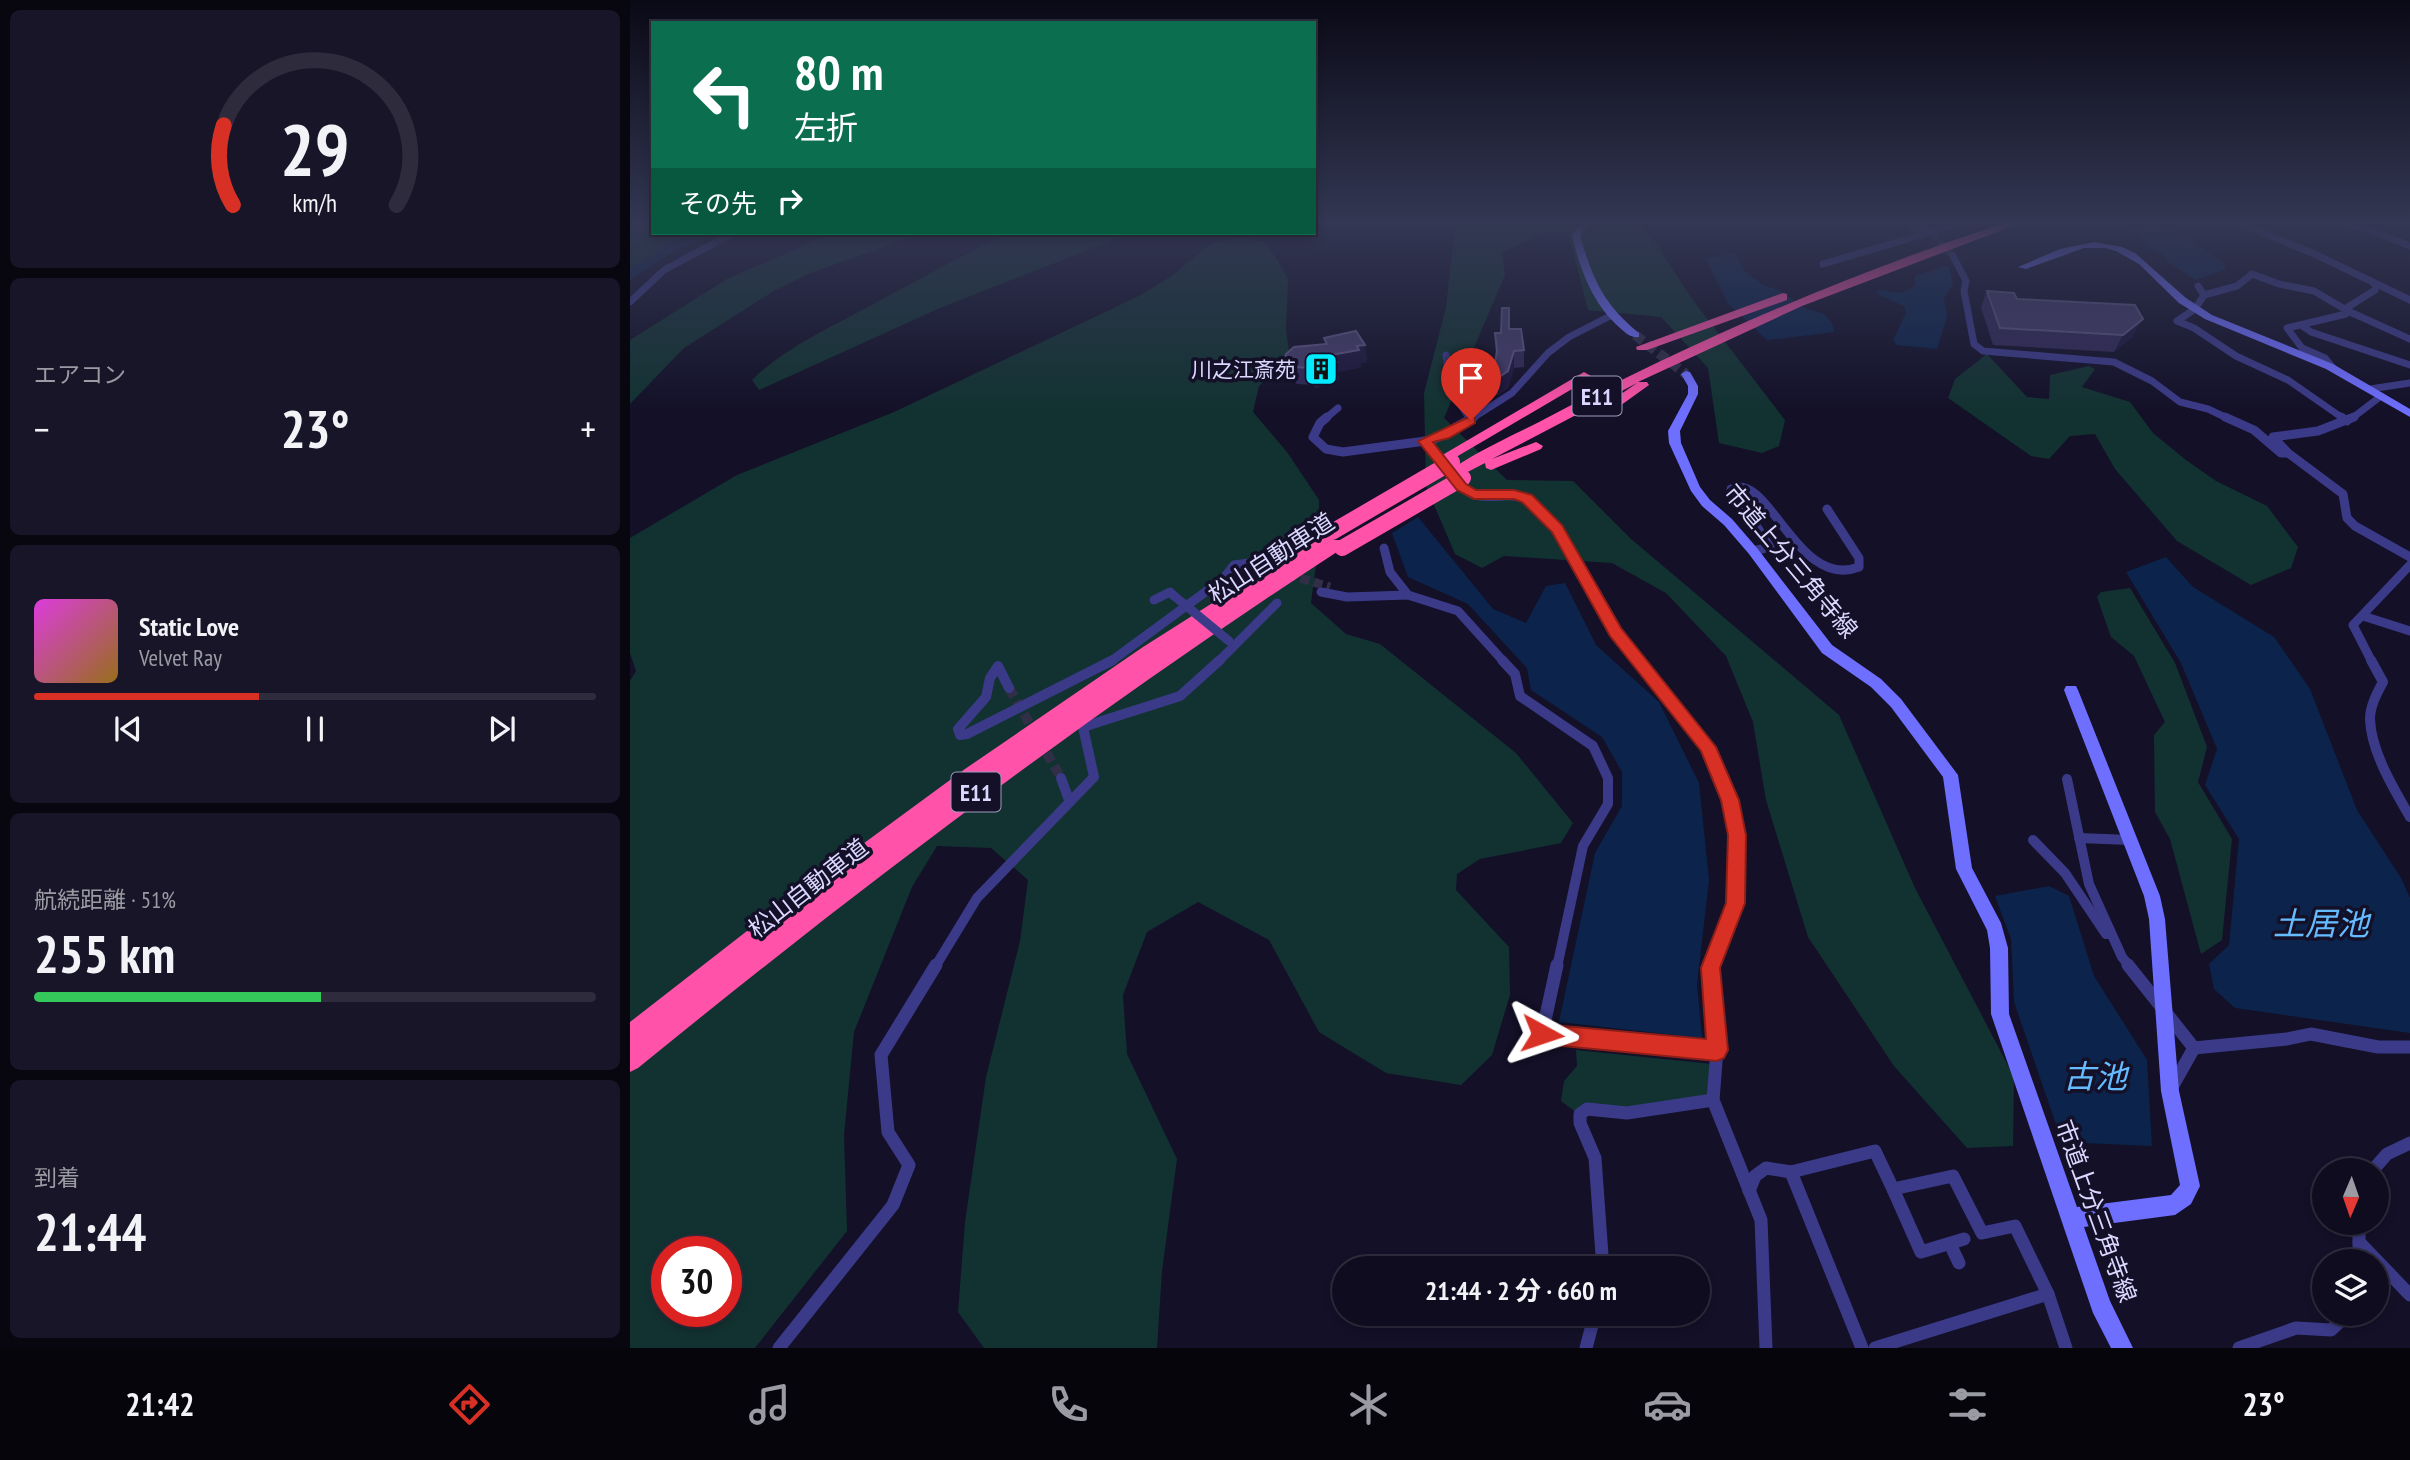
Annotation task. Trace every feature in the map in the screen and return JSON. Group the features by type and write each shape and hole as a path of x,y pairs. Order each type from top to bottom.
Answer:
{"highway":[{"path":"1642,347 1738,322 1824,287"},
{"path":"1612,404 1738,322 1827,287"},
{"name":"E11","path":"1454,468 1738,322"},
{"path":"1337,541 1454,468 1584,376"},
{"path":"1337,541 1454,468 1536,446"},
{"name":"松山自動車道","path":"630,1060 879,864 1052,735 1271,596 1337,541"},
{"name":"松山自動車道","path":"630,1036 868,851 1036,729 1212,608 1337,541"}],"street":[{"path":"630,302 643,287"},
{"path":"1592,287 1596,298 1610,316 1634,335"},
{"path":"1965,287 1974,344 1977,347 1997,354 2114,362 2152,381 2179,402 2208,410 2254,430 2281,453 2288,453"},
{"path":"2168,287 2195,309 2231,328 2333,368 2410,414"},
{"path":"2199,287 2204,295"},
{"path":"2234,287 2204,295 2195,309 2177,321 2194,328 2236,356 2288,380 2347,421"},
{"path":"2294,287 2314,291 2348,311 2409,336"},
{"path":"2333,368 2325,358 2302,348 2287,328 2346,314 2348,307 2375,290 2376,287"},
{"path":"2385,287 2410,300"},
{"path":"1338,408 1314,430 1313,437 1326,449 1343,452 1364,451 1445,435 1512,393 1548,353 1569,337 1610,316"},
{"path":"2301,326 2311,332 2410,365"},
{"path":"1446,355 1450,388 1471,420"},
{"name":"市道上分三角寺線","path":"1686,374 1693,386 1693,394 1674,431 1675,443 1695,488 1753,551 1827,649 1876,683 1896,703 1950,775 1964,869 1995,929 1999,948 2000,1014 2101,1305 2122,1348"},
{"path":"2370,389 2410,383"},
{"path":"2381,396 2372,406 2334,429 2273,437 2288,453 2343,494 2344,512 2356,526 2410,557"},
{"path":"1424,441 1462,487 1474,495 1514,494 1527,499 1541,510 1557,529 1616,632 1675,703 1718,765 1730,800 1737,835 1738,866 1735,903 1710,968 1717,1050 1713,1100 1761,1220 1766,1348"},
{"path":"1753,551 1770,547 1748,513 1732,499 1731,489 1737,486 1754,491 1783,528 1827,567 1839,572 1852,571 1859,567 1859,558 1827,509"},
{"path":"1384,548 1390,572 1408,595"},
{"path":"1009,688 998,666 990,678 986,697 958,729 960,735 967,734 1112,661 1223,579 1234,565 1249,563"},
{"path":"2410,565 2353,625 2377,666 2382,682 2371,709 2370,722 2391,783 2410,817"},
{"path":"1325,590 1347,597 1408,595 1458,611 1515,674 1520,696 1593,746 1608,778 1608,804 1583,846 1542,1034 1717,1050"},
{"path":"1154,600 1170,592 1233,644"},
{"path":"779,1348 893,1205 909,1165 888,1132 881,1055 977,898 1094,777 1083,727 1180,696 1233,644 1271,596"},
{"path":"2363,617 2410,631"},
{"path":"2071,690 2152,896 2157,919 2170,1091 2190,1186 2184,1197 2175,1205 2071,1218"},
{"path":"1061,778 1069,800"},
{"path":"2067,779 2089,884 2122,957"},
{"path":"2079,838 2130,840"},
{"path":"2033,840 2065,873 2122,957 2194,1048"},
{"path":"2194,1048 2287,1039 2311,1034 2378,1047 2410,1047"},
{"path":"2170,1091 2194,1048"},
{"path":"1602,1256 1595,1158 1580,1122 1580,1114 1587,1109 1628,1113 1713,1100"},
{"path":"2383,1158 2410,1143"},
{"path":"1749,1191 1755,1176 1766,1168 1791,1172 1875,1150 1922,1252 1957,1242 1959,1263"},
{"path":"1791,1172 1861,1348"},
{"path":"1893,1189 1953,1176 1982,1233 2015,1226 2048,1294 2066,1348"},
{"path":"2359,1236 2359,1249"},
{"path":"2359,1242 2410,1295"},
{"path":"1875,1348 2048,1294"},
{"path":"1586,1348 1592,1326"},
{"path":"2239,1348 2296,1328 2331,1330 2335,1326"}],"green space":[{"path":"714,287 782,287 684,348 630,404 630,340"},
{"path":"905,287 994,287 940,308 759,390 752,380 806,340"},
{"path":"1154,287 1288,287 1286,330 1290,358 1259,386 1253,412 1287,452 1319,500 1319,542 1311,603 1346,634 1380,644 1516,753 1573,823 1561,843 1480,859 1457,874 1456,890 1509,947 1510,995 1492,1055 1461,1085 1386,1073 1319,1032 1269,940 1198,902 1147,932 1123,995 1127,1054 1177,1159 1162,1271 1157,1348 984,1348 958,1312 965,1222 986,1077 1020,941 1028,880 991,848 937,846 912,887 854,1032 844,1135 847,1231 755,1348 630,1348 630,681 636,671 630,653 630,538 737,475 894,412"},
{"path":"1448,287 1500,287 1444,418 1507,480 1573,481 1630,538 1839,715 1915,888 2014,1077 2013,1146 1967,1148 1894,1066 1808,937 1766,800 1753,722 1726,656 1666,593 1612,563 1504,556 1482,568 1455,554 1426,486 1424,393 1446,307"},
{"path":"1582,287 1684,287 1785,420 1779,446 1762,453 1719,443 1708,368 1661,317 1588,310"},
{"path":"1987,354 2027,397 2049,399 2050,375 2089,366 2095,369 2082,387 2130,402 2153,433 2186,460 2216,481 2267,506 2298,547 2291,568 2251,585 2177,541 2115,469 2095,434 2070,436 2049,459 2031,456 1948,398 1955,379"},
{"path":"2130,588 2175,663 2207,747 2198,782 2232,839 2222,940 2201,954 2170,839 2155,812 2154,735 2165,722 2134,656 2111,637 2097,597 2101,592"},
{"path":"1576,1050 1712,1064 1709,1097 1577,1113 1561,1101 1564,1081 1577,1066"}],"water":[{"path":"1720,287 1777,289 1805,308 1824,314 1832,323 1834,332 1767,340 1728,303"},
{"path":"1913,287 1951,287 1944,298 1947,317 1937,349 1897,345 1893,340 1906,313 1904,306 1875,293 1879,290 1901,293"},
{"path":"1418,517 1493,609 1526,623 1546,586 1565,583 1596,645 1659,702 1699,783 1709,880 1697,984 1702,1038 1559,1022 1595,853 1622,806 1622,772 1602,737 1531,690 1527,668 1468,604 1408,577 1392,533"},
{"name":"土居池","path":"2166,557 2193,587 2274,637 2310,689 2357,810 2401,878 2410,898 2410,1033 2235,1008 2214,989 2209,964 2229,945 2239,839 2205,785 2217,749 2181,663 2126,572"},
{"name":"古池","path":"2049,886 2069,896 2094,976 2147,1060 2152,1146 2062,1142 2014,1002 2011,939 1995,896"}],"building":[{"path":"1987,291 2014,293 2017,299 2135,305 2143,319 2123,335 2000,328"},
{"path":"1502,308 1509,308 1509,329 1521,329 1524,350 1514,351 1508,371 1498,378 1486,377 1489,362 1495,362 1495,333 1501,333"},
{"path":"1356,331 1365,345 1357,346 1359,350 1320,357 1336,362 1313,371 1311,368 1294,367 1285,359 1286,354 1294,347 1327,344 1324,338"}],"tunnel":[{"path":"1635,335 1686,374"},
{"path":"1249,563 1330,587"},
{"path":"1009,688 1061,778"}],"place":[{"name":"川之江斎苑","path":"1321,369"}],"route":[{"path":"1471,420 1445,435 1424,441 1462,487 1474,495 1514,494 1527,499 1541,510 1557,529 1616,632 1708,747 1718,765 1730,800 1737,835 1735,903 1710,968 1717,1050 1542,1034"}]}
